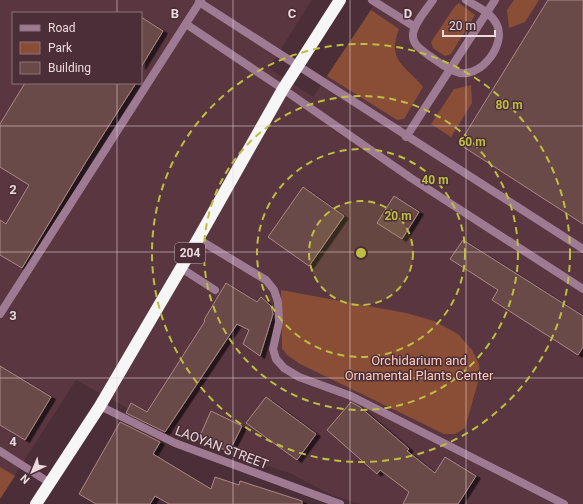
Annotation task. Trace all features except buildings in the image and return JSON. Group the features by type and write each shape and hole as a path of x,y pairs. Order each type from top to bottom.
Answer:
{"highway":[{"name":"204","path":"36,504 100,406 198,240 283,88 340,0"}],"street":[{"path":"372,0 416,27"},
{"path":"433,0 416,27 413,36 415,44 450,70 460,73 468,73 482,67 489,59 497,44 499,34 494,20 487,13 466,0"},
{"path":"406,137 495,0"},
{"path":"0,314 200,1 298,64 406,137 583,249"},
{"path":"186,24 283,88 411,178 583,289"},
{"path":"198,240 266,280 274,290 278,302 279,322 274,336 272,349 276,359 284,368 299,377 350,396 564,504"},
{"path":"181,268 215,290"},
{"name":"LAOYAN STREET","path":"100,406 175,443 320,501 340,504"},
{"path":"0,451 50,483"}],"shaded area":[{"path":"0,0 312,0 269,68 313,97 377,0 583,0 583,504 359,504 327,493 290,473 177,435 76,380 0,498"}],"green space":[{"path":"514,0 539,0 525,22 509,28 507,10"},
{"path":"459,3 475,15 451,54 445,56 433,48 431,42 455,6"},
{"path":"371,10 399,29 395,49 397,56 405,68 423,87 404,119 397,120 327,76"},
{"path":"471,85 472,103 451,137 431,124 454,89"},
{"name":"Orchidarium and Ornamental Plants Center","path":"281,290 406,313 434,321 458,334 472,350 479,364 480,375 465,428 455,434 444,434 300,364 287,355 282,348"},
{"path":"0,467 15,476 0,499"}]}
